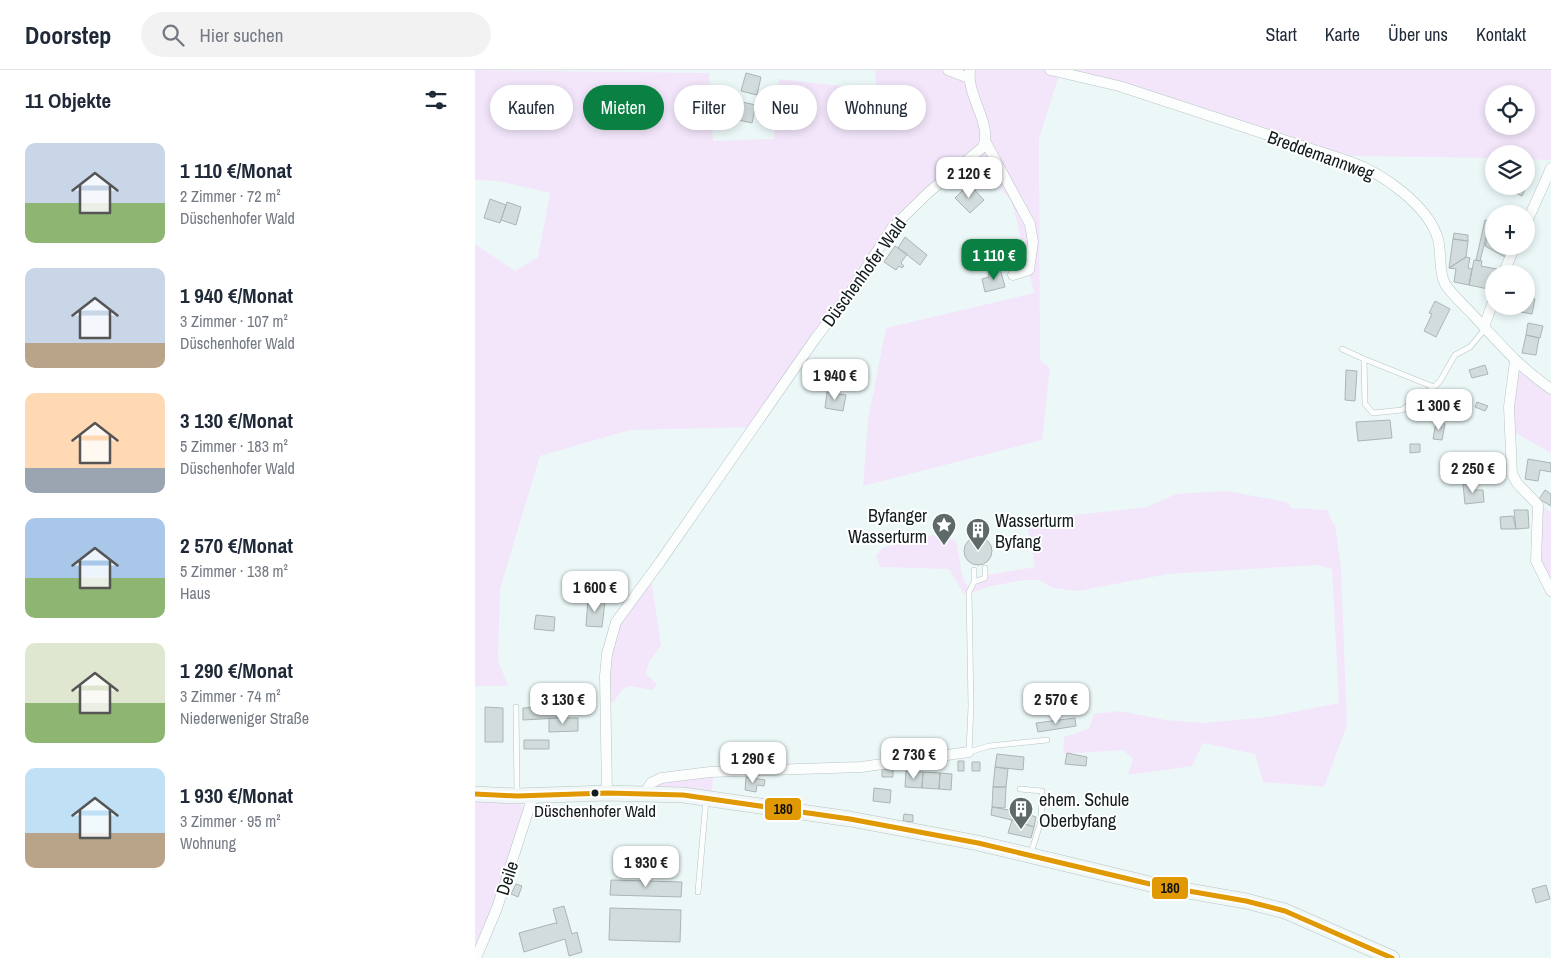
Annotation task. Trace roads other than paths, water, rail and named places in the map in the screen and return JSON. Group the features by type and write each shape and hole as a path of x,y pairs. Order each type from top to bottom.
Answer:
{"street":[{"path":"948,70 969,74 971,92 982,121 985,141 1030,224 1033,242 1029,270 1013,275"},
{"name":"Breddemannweg","path":"1050,70 1119,86 1371,170 1394,185 1410,199 1431,224 1438,240 1441,272 1445,283 1515,361 1551,389"},
{"name":"Düschenhofer Wald","path":"607,792 605,676 607,654 615,622 660,562 815,339 850,293 893,228 929,192 976,154 985,141"},
{"path":"1534,205 1551,168"},
{"path":"1484,328 1488,315"},
{"path":"1515,361 1509,407 1513,474 1517,483 1538,505 1537,560 1551,591"},
{"path":"645,793 651,784 661,778 709,772 861,767 969,752"},
{"path":"475,794 533,796 607,792 645,793 706,798 850,819 978,843 1154,885 1246,901 1285,911 1392,958"},
{"name":"Deile","path":"476,958 497,908 533,796"}],"lane":[{"path":"1364,359 1365,404 1373,413 1402,410 1434,387 1455,355 1470,347 1484,328"},
{"path":"1342,349 1434,387"},
{"path":"974,582 985,578 985,568"},
{"path":"974,570 974,582 969,592 968,605 971,706 969,752 989,746 1047,740"},
{"path":"516,707 517,796"},
{"path":"1020,789 1042,791 1041,821 1030,856"},
{"path":"698,892 706,798"}],"place":[{"name":"Byfanger Wasserturm","path":"944,546"},
{"name":"Wasserturm Byfang","path":"978,551"},
{"name":"Düschenhofer Wald","path":"595,793"},
{"name":"ehem. Schule Oberbyfang","path":"1021,830"}]}
